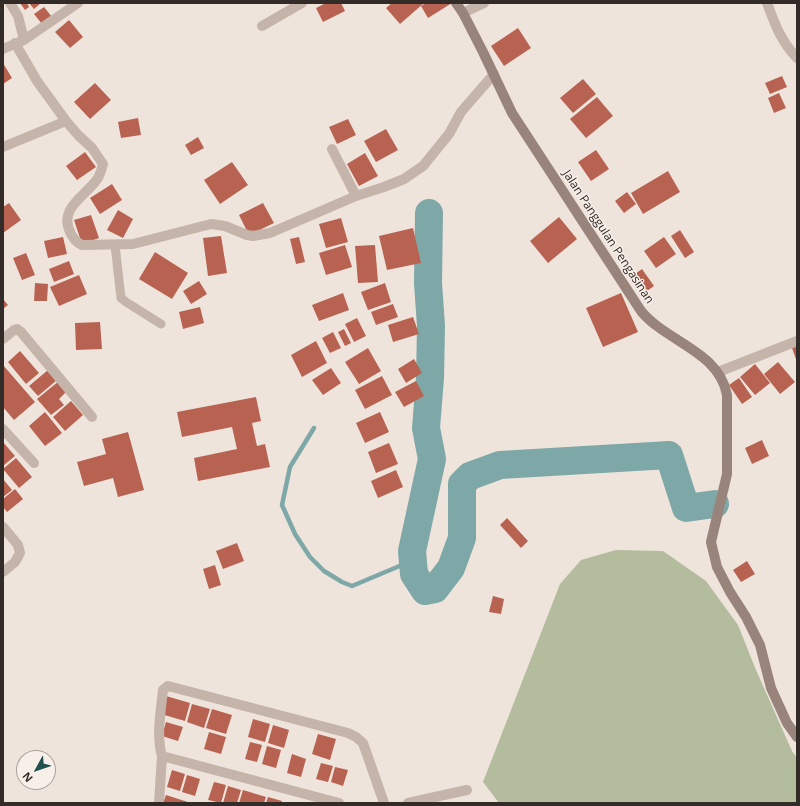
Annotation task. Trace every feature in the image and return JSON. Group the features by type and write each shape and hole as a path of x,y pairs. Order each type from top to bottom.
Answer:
{"street":[{"path":"10,3 18,16 19,42 37,81 73,131 92,148 103,164 96,181 69,210 67,217 67,227 76,242 82,245 116,245 141,242 211,224 225,226 247,235 260,236 356,196 404,179 423,166 449,134 461,112 494,74"},
{"path":"3,49 19,42 78,3"},
{"path":"262,26 302,3"},
{"name":"Jalan Panggulan Pengasinan","path":"456,3 463,13 512,112 641,311 658,328 696,352 718,372 726,386 727,474 711,542 717,567 730,592 746,617 760,645 771,688 788,723 797,737"},
{"path":"463,13 484,3"},
{"path":"767,3 775,26 786,46 797,58"},
{"path":"786,46 797,44"},
{"path":"3,147 66,122"},
{"path":"332,149 356,196"},
{"path":"3,339 14,330 17,329 22,332 92,417"},
{"path":"718,372 797,341"},
{"path":"3,429 34,463"},
{"path":"3,527 18,545 20,553 15,562 3,572"},
{"path":"159,803 162,756 160,749 160,713 163,690 168,686 348,733 356,737 363,743 384,803"},
{"path":"162,756 339,803"},
{"path":"408,803 467,790"}],"lane":[{"path":"116,245 121,298 161,324"}],"green space":[{"path":"616,550 663,551 706,581 738,625 756,670 792,751 797,758 797,803 499,803 483,782 560,584 581,560"}],"building":[{"path":"20,3 27,3 29,7 25,10"},
{"path":"29,3 41,3 34,9"},
{"path":"326,3 341,3 345,11 323,22 316,8"},
{"path":"392,3 424,3 400,24 386,8"},
{"path":"426,3 452,3 428,18 421,6"},
{"path":"44,7 52,17 42,24 34,14"},
{"path":"69,20 83,37 70,48 55,32"},
{"path":"518,28 531,48 504,66 491,46"},
{"path":"3,63 12,78 3,84"},
{"path":"782,76 787,87 770,94 765,83"},
{"path":"583,79 596,94 573,113 560,98"},
{"path":"95,83 111,100 90,119 74,102"},
{"path":"779,93 786,108 774,113 768,98"},
{"path":"597,97 613,116 586,138 570,119"},
{"path":"138,118 141,135 121,138 118,122"},
{"path":"348,119 356,135 337,144 329,127"},
{"path":"386,129 398,150 376,162 364,141"},
{"path":"198,137 204,148 191,155 185,145"},
{"path":"596,150 609,169 591,181 578,162"},
{"path":"85,152 96,167 77,180 66,166"},
{"path":"365,153 378,176 359,186 347,164"},
{"path":"232,162 248,185 220,204 204,180"},
{"path":"668,171 680,192 643,214 631,193"},
{"path":"112,184 122,200 100,214 90,198"},
{"path":"627,192 636,204 624,213 615,201"},
{"path":"9,203 21,220 3,233 3,207"},
{"path":"263,203 274,223 249,235 239,215"},
{"path":"118,210 133,219 123,238 107,230"},
{"path":"91,215 99,238 82,244 74,220"},
{"path":"559,217 577,239 548,263 530,241"},
{"path":"341,218 348,242 326,248 319,224"},
{"path":"413,228 421,263 387,270 379,236"},
{"path":"680,230 694,252 685,258 671,236"},
{"path":"221,236 227,273 208,276 203,238"},
{"path":"63,237 67,254 48,258 44,241"},
{"path":"299,237 305,262 296,264 290,239"},
{"path":"664,237 676,254 656,268 644,251"},
{"path":"345,245 352,267 326,275 319,253"},
{"path":"375,245 378,282 358,283 355,246"},
{"path":"155,252 188,273 172,299 139,279"},
{"path":"26,253 35,275 22,280 13,258"},
{"path":"69,261 74,274 54,282 49,269"},
{"path":"642,269 654,286 647,291 635,274"},
{"path":"79,275 87,294 59,306 50,287"},
{"path":"199,281 207,294 191,304 183,291"},
{"path":"35,283 48,284 47,301 34,301"},
{"path":"385,283 391,302 368,310 361,292"},
{"path":"343,293 349,310 319,321 312,305"},
{"path":"621,293 638,332 603,347 586,308"},
{"path":"3,299 8,305 3,309"},
{"path":"393,304 398,317 376,325 371,312"},
{"path":"200,307 204,323 183,329 179,312"},
{"path":"413,317 419,334 393,342 388,325"},
{"path":"357,318 366,336 354,342 345,324"},
{"path":"100,322 102,349 76,350 75,323"},
{"path":"344,329 351,343 345,346 338,332"},
{"path":"333,332 341,348 330,353 322,338"},
{"path":"316,341 327,363 302,377 291,355"},
{"path":"797,346 797,362 792,348"},
{"path":"368,348 381,371 359,384 345,362"},
{"path":"20,351 39,373 26,384 8,362"},
{"path":"414,359 422,373 406,383 398,369"},
{"path":"778,362 795,382 780,394 764,374"},
{"path":"755,364 770,383 755,395 740,377"},
{"path":"3,365 35,402 14,420 3,407"},
{"path":"331,368 341,383 323,395 312,380"},
{"path":"48,370 57,380 38,396 29,386"},
{"path":"382,376 392,395 365,409 355,390"},
{"path":"739,378 752,397 742,404 729,385"},
{"path":"59,381 67,391 59,399 64,405 51,415 37,399"},
{"path":"416,381 424,396 404,407 395,392"},
{"path":"256,397 261,421 252,423 257,446 265,444 270,467 198,481 194,458 237,449 232,427 182,437 177,412"},
{"path":"71,401 83,415 65,431 53,417"},
{"path":"45,412 62,433 45,446 29,426"},
{"path":"380,412 389,432 365,443 356,423"},
{"path":"128,432 144,490 118,497 113,478 84,486 77,462 106,454 102,439"},
{"path":"762,440 769,456 752,464 745,448"},
{"path":"3,442 15,456 3,466"},
{"path":"389,443 398,464 376,473 368,452"},
{"path":"16,458 32,477 19,488 3,469"},
{"path":"396,470 403,487 378,498 371,481"},
{"path":"3,479 12,490 3,497"},
{"path":"15,489 23,499 7,512 3,507 3,499"},
{"path":"507,518 528,541 521,548 500,525"},
{"path":"237,543 244,561 223,569 216,551"},
{"path":"747,561 755,574 741,582 733,570"},
{"path":"215,565 221,585 209,589 203,569"},
{"path":"493,596 504,599 501,614 489,612"},
{"path":"166,696 190,703 185,721 161,714"},
{"path":"192,704 210,709 204,728 187,722"},
{"path":"212,709 232,715 226,734 206,728"},
{"path":"253,719 270,724 265,742 248,737"},
{"path":"166,722 183,727 178,741 162,736"},
{"path":"273,725 289,730 284,748 268,743"},
{"path":"209,732 226,737 221,754 204,749"},
{"path":"318,734 336,739 330,760 312,754"},
{"path":"250,742 262,745 257,762 245,759"},
{"path":"267,746 281,750 276,768 262,764"},
{"path":"292,754 306,759 301,777 287,773"},
{"path":"321,763 333,766 328,782 316,779"},
{"path":"335,767 348,770 343,786 331,782"},
{"path":"172,770 185,774 180,791 167,787"},
{"path":"187,775 200,779 195,796 182,792"},
{"path":"214,782 226,785 221,803 208,800"},
{"path":"228,786 241,790 237,803 223,803"},
{"path":"243,790 266,797 264,803 239,803"},
{"path":"166,795 191,803 163,803"},
{"path":"268,797 282,801 281,803 266,803"}],"waterway":[{"path":"429,213 428,283 431,326 430,378 426,428 432,459 412,551 414,574 425,591 435,589 451,568 462,538 462,484 470,476 500,465 669,455 686,508 715,504"},
{"path":"314,428 290,467 282,505 295,534 310,557 324,571 352,586 402,565 414,574"}]}
